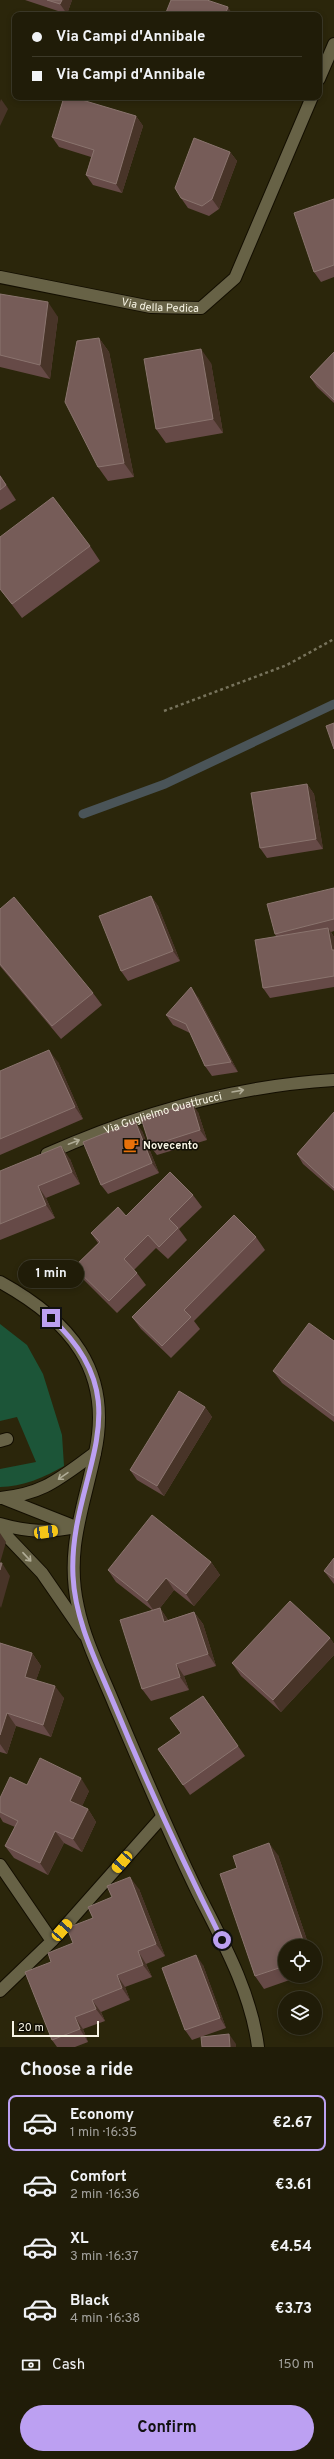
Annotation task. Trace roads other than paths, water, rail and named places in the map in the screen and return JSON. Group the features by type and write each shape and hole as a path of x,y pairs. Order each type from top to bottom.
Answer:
{"main road":[{"path":"322,72 334,44"},
{"name":"Via della Pedica","path":"0,277 152,307 201,308 235,278 311,100"},
{"name":"Via Guglielmo Quattrucci","path":"34,1159 151,1113 204,1098 260,1087 334,1080"},
{"path":"0,1282 44,1311 70,1337 87,1361 94,1375 99,1403 99,1428 95,1454 76,1526 73,1578 78,1607 87,1640 162,1817 234,1966 250,2010 258,2047"},
{"path":"0,1498 29,1494 41,1489 95,1454"},
{"path":"0,1498 76,1526"},
{"path":"0,1524 34,1532 59,1531 76,1526"},
{"path":"0,1529 42,1573 87,1640"},
{"path":"0,1991 52,1941 162,1817"},
{"path":"0,1864 52,1941"}],"waterway":[{"path":"83,814 165,784 334,704"}],"place":[{"name":"Novecento","path":"131,1145"}]}
